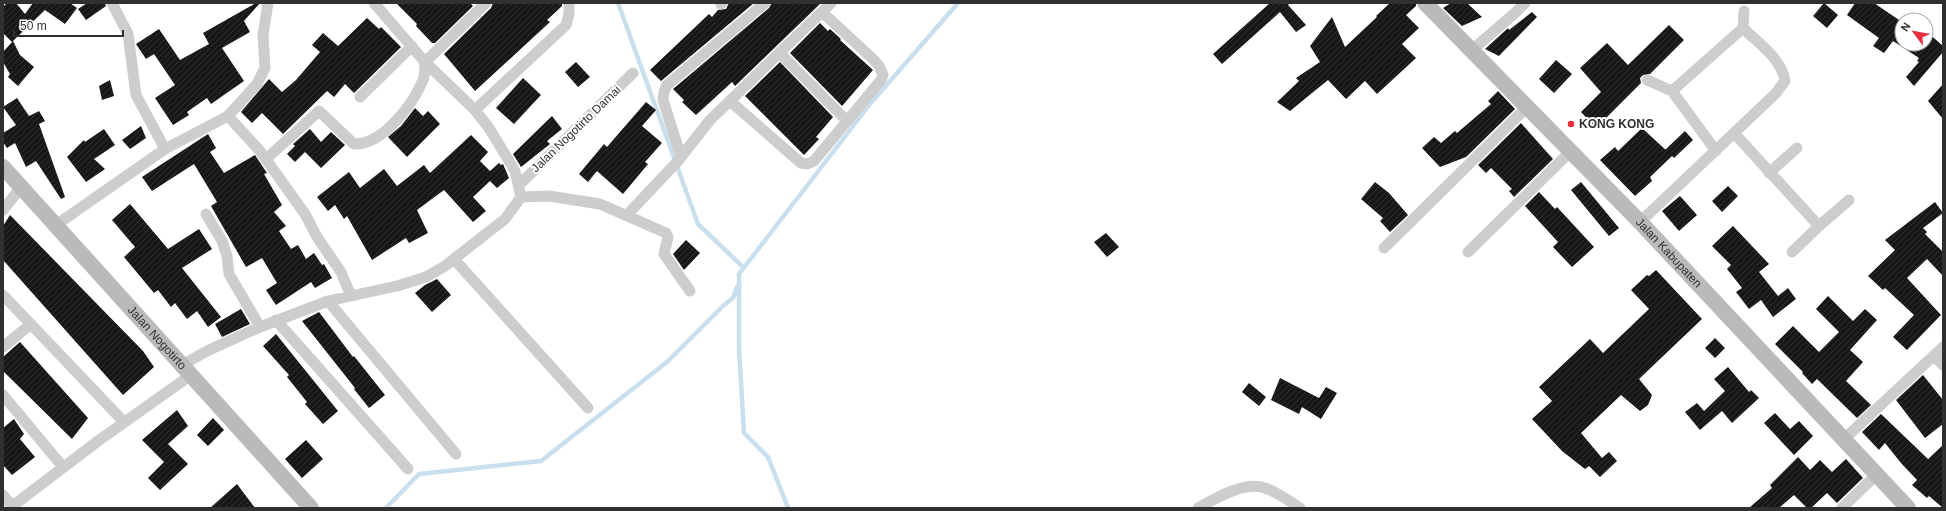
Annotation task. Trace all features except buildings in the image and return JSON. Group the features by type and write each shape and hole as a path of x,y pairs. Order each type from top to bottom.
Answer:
{"main road":[{"name":"Jalan Kabupaten","path":"1425,3 1640,222 1908,508"},
{"name":"Jalan Nogotirto","path":"3,167 311,508"}],"street":[{"path":"112,3 128,34 136,95 165,149"},
{"path":"56,225 165,149 228,116 257,84 265,68 263,35 268,3"},
{"path":"266,159 319,112 354,144 360,144 384,133 409,104 420,85 424,78 425,62 486,3"},
{"path":"475,110 566,25 569,14 569,3"},
{"path":"679,159 663,100 667,85 765,3"},
{"path":"626,215 668,172 710,120 831,3"},
{"path":"1472,50 1525,3"},
{"path":"3,495 11,507 124,422 209,350 276,320 328,301 412,283 426,277 454,259 505,220 521,197 514,170 489,128 475,110 425,62 378,5"},
{"path":"1672,91 1743,28 1744,11"},
{"path":"730,101 801,163 807,164 814,161 881,80 883,75 879,66 874,60 822,12"},
{"path":"1640,222 1734,134 1776,93 1785,81 1783,70 1776,60 1743,28"},
{"path":"360,97 412,46"},
{"path":"780,53 847,121"},
{"name":"Jalan Nogotirto Damai","path":"519,185 633,73"},
{"path":"1647,80 1672,91 1716,151"},
{"path":"1384,248 1527,107"},
{"path":"228,116 266,159 305,214 317,237 341,272 351,296"},
{"path":"1734,134 1769,174 1819,226"},
{"path":"1769,174 1797,148"},
{"path":"1468,252 1570,152"},
{"path":"3,210 21,188"},
{"path":"521,197 550,196 591,202 626,215 667,234 664,254 690,291"},
{"path":"1792,252 1849,200"},
{"path":"206,214 222,241 227,256 230,274 260,327"},
{"path":"454,259 588,408"},
{"path":"3,295 124,422"},
{"path":"328,301 456,454"},
{"path":"276,320 408,469"},
{"path":"3,347 31,324"},
{"path":"1843,440 1943,347"},
{"path":"1934,356 1943,365"},
{"path":"3,395 63,467"},
{"path":"1842,508 1876,475"},
{"path":"1198,508 1217,498 1249,486 1264,488 1300,508"}],"waterway":[{"path":"618,3 698,224 743,267"},
{"path":"788,508 768,457 744,433 739,349 739,274 870,104 958,3"},
{"path":"386,508 419,474 541,461 667,362 723,306 733,298 737,287"}],"place":[{"name":"KONG KONG","path":"1571,124"}]}
